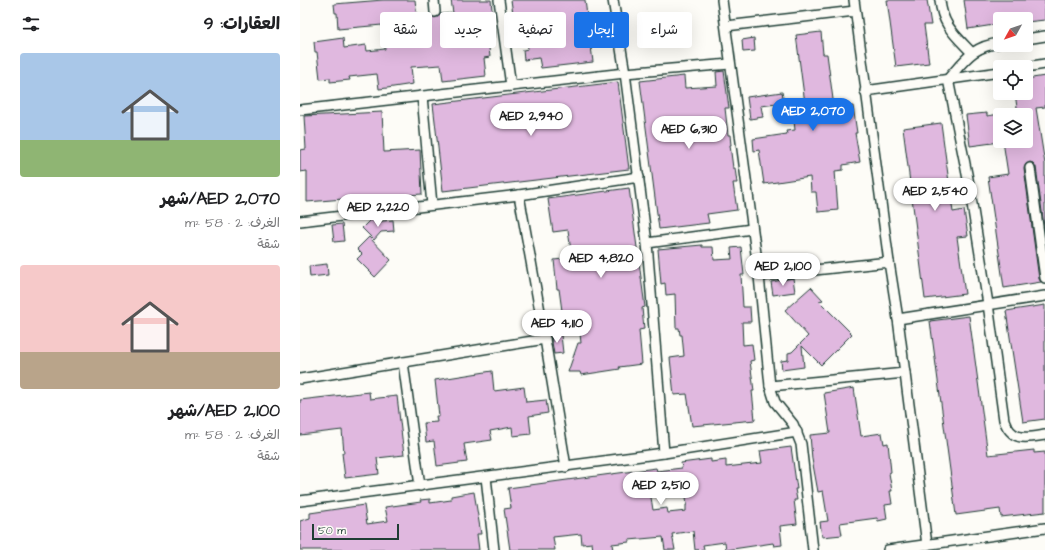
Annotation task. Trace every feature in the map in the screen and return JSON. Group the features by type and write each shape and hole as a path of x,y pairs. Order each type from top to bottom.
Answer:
{"street":[{"path":"434,0 435,12"},
{"path":"499,0 511,86"},
{"path":"613,0 625,73 647,243 664,453"},
{"path":"722,0 759,276 770,386 775,402 797,432 803,450 813,550"},
{"path":"854,0 865,91 898,319 927,545"},
{"path":"940,0 942,15 949,29 972,53"},
{"path":"726,26 855,11"},
{"path":"1033,38 1045,36"},
{"path":"948,79 972,53 993,43"},
{"path":"300,110 625,73 730,64"},
{"path":"1033,66 1045,64"},
{"path":"865,91 993,73"},
{"path":"948,79 968,179 988,304 1004,420 1007,427 1018,437 1026,438 1045,435"},
{"path":"422,96 432,205"},
{"path":"1030,168 1045,278"},
{"path":"300,221 519,195 639,177"},
{"path":"519,195 546,339 566,467"},
{"path":"647,243 752,229"},
{"path":"759,276 889,262"},
{"path":"898,319 1045,296"},
{"path":"300,379 546,339"},
{"path":"403,362 420,486"},
{"path":"770,386 905,373"},
{"path":"300,501 566,467 797,432"},
{"path":"486,477 494,550"},
{"path":"888,550 927,545 942,546 1045,528"}],"building":[{"path":"383,0 415,0 416,12 380,12 380,25 338,29 337,13 335,13 334,4"},
{"path":"451,0 491,0 492,12 453,12"},
{"path":"511,0 585,0 587,12 574,12 574,48 591,48 593,62 541,68 539,58 524,60 523,50 528,48 566,48 566,12 513,12"},
{"path":"887,0 927,0 931,25 924,25 929,63 896,67"},
{"path":"964,0 1045,0 1045,20 1033,21 1033,12 993,12 993,25 968,29"},
{"path":"440,14 440,48 489,48 490,57 484,58 486,76 443,81 441,65 411,67 413,84 379,89 377,74 349,77 350,80 330,82 330,78 320,79 317,52 315,52 314,42 343,38 344,48 366,45 367,51 432,48 432,16 435,18"},
{"path":"821,32 823,54 827,54 834,107 853,106 857,133 855,133 860,162 843,165 843,170 835,171 838,210 818,212 816,192 811,192 810,177 764,184 759,150 754,151 753,139 787,134 786,131 795,130 793,112 806,111 796,35"},
{"path":"754,38 755,51 743,52 742,40"},
{"path":"724,71 729,108 725,108 728,135 730,135 733,168 735,168 737,183 733,183 737,210 707,214 709,223 659,229 640,81 684,76 685,88 717,86 716,72"},
{"path":"1045,76 1045,107 1036,108 1045,164 1045,234 1036,167 1030,162 1026,164 1024,168 1039,279 1041,282 1004,288 988,177 1008,174 1004,148 1033,148 1033,108 1017,108 1016,100 1033,100 1033,78"},
{"path":"618,82 629,169 443,191 433,104"},
{"path":"782,92 784,103 761,106 763,117 750,119 747,97"},
{"path":"382,112 384,152 420,150 422,194 380,197 381,203 357,206 356,198 307,202 307,171 300,172 300,150 306,149 304,116"},
{"path":"987,113 987,116 993,115 993,143 970,146 966,115"},
{"path":"941,123 953,212 964,210 968,236 957,237 965,294 925,299 903,128"},
{"path":"629,188 645,307 642,308 644,329 639,330 642,364 581,375 580,372 568,372 578,343 581,343 578,316 563,318 559,289 557,289 554,260 572,258 568,230 553,232 548,199"},
{"path":"371,219 374,222 393,220 394,231 381,232 374,240 362,228"},
{"path":"342,224 344,241 334,242 332,225"},
{"path":"369,237 391,260 375,277 357,259 362,254 357,249"},
{"path":"702,245 702,247 713,247 714,260 732,259 731,248 741,247 744,275 741,275 743,307 750,307 751,322 742,322 743,345 752,344 754,360 750,361 754,391 752,391 755,420 692,426 687,394 674,395 670,358 684,356 682,335 680,335 679,328 676,328 675,294 666,295 665,283 661,284 658,249"},
{"path":"327,264 328,275 310,277 309,266"},
{"path":"793,278 795,292 773,295 771,282"},
{"path":"811,287 823,300 819,301 852,334 821,365 802,346 804,367 782,370 781,361 788,360 788,353 792,352 808,336 785,310"},
{"path":"1045,305 1045,419 1023,422 1006,311"},
{"path":"969,316 988,455 1034,450 1034,453 1045,452 1045,512 1001,517 1000,509 956,515 930,321"},
{"path":"561,335 563,353 554,354 551,336"},
{"path":"492,371 494,391 524,387 526,402 546,400 548,413 529,416 531,434 513,436 512,427 490,431 492,440 464,444 467,462 437,466 434,441 426,442 424,423 437,422 436,416 439,416 435,380"},
{"path":"854,388 861,436 882,433 884,444 888,443 892,504 885,505 887,519 878,521 877,518 840,523 842,535 822,537 820,522 828,521 823,491 818,492 812,459 810,435 830,433 824,393"},
{"path":"369,392 370,399 397,396 404,455 377,458 379,474 345,478 342,453 344,453 342,430 300,435 300,400"},
{"path":"791,447 797,489 795,489 797,500 794,500 797,524 780,526 782,545 774,546 773,543 726,550 725,542 703,545 704,549 695,550 693,531 672,534 675,550 665,550 663,537 629,540 629,542 612,544 613,550 593,550 592,543 582,544 581,534 553,537 555,550 510,550 504,509 511,508 508,488 656,468 657,471 682,468 681,463 711,459 711,462 726,460 726,467 762,463 760,451","holes":["684,481 687,505 686,511 668,513 667,508 653,510 650,491 660,490 659,485"]},
{"path":"474,492 481,534 477,534 479,550 300,550 300,521 310,518 310,513 364,505 367,524 388,521 385,507 421,502 420,500 430,499 430,503 451,500 451,496"}]}
